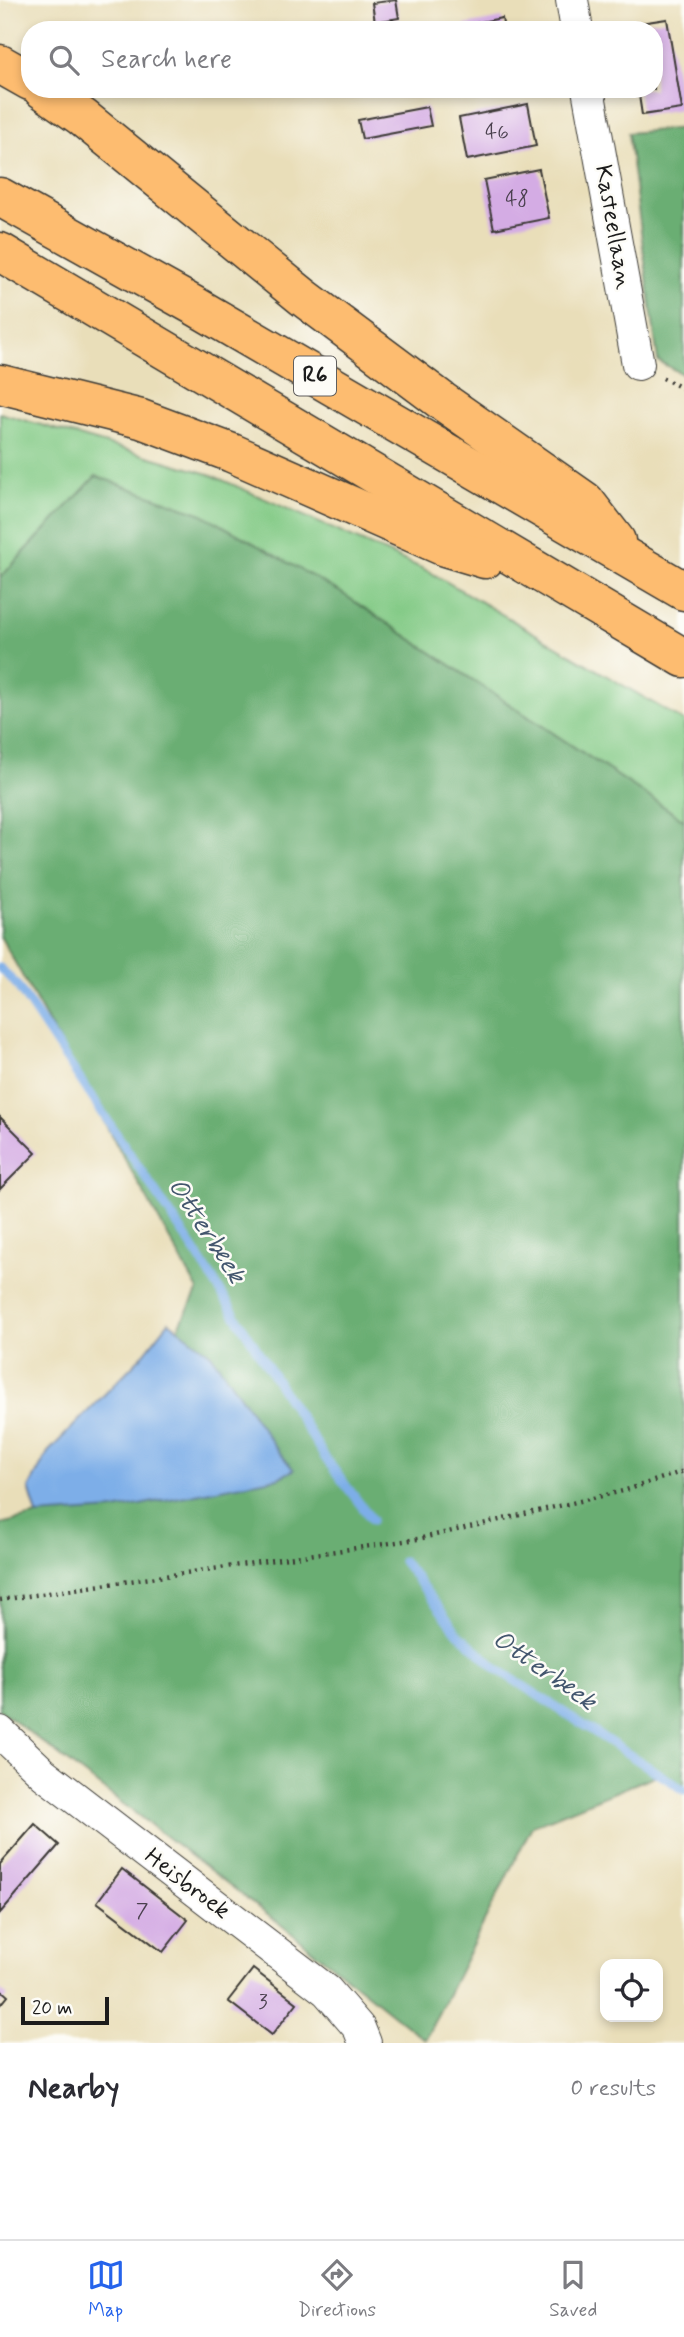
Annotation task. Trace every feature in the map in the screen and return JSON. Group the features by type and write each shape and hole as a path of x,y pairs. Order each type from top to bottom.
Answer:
{"highway":[{"path":"0,64 21,76"},
{"path":"55,98 324,313 442,401 585,501 629,558"},
{"name":"R6","path":"0,197 195,306 684,591"},
{"name":"R6","path":"0,252 684,658"},
{"path":"0,384 141,419 232,453 445,547 551,580"}],"street":[{"path":"572,0 576,21"},
{"name":"Kasteellaan","path":"590,98 638,364"},
{"name":"Heisbroek","path":"0,1732 54,1782 327,1991 359,2028 365,2043"}],"path":[{"path":"0,1600 418,1539 623,1491 684,1471"}],"green space":[{"path":"684,128 684,375 658,361 628,133"},
{"path":"0,413 209,474 428,571 684,721 684,820 340,592 96,476 0,578"},
{"path":"96,476 202,514 340,592 684,820 684,1793 659,1774 532,1826 425,2040 270,1916 0,1710 0,1524 251,1464 174,1336 198,1290 0,936 0,578"}],"water":[{"path":"169,1322 211,1354 294,1470 278,1478 114,1510 37,1515 29,1488 48,1452 142,1356"}],"building":[{"path":"396,0 399,18 375,21 372,3"},
{"path":"667,19 682,109 642,115 639,98 663,98 663,21 654,21"},
{"path":"528,104 536,146 467,160 459,118"},
{"path":"427,107 431,126 362,139 358,120"},
{"path":"539,169 549,218 494,229 484,180"},
{"path":"0,1117 36,1153 0,1189"},
{"path":"35,1824 59,1845 0,1913 0,1864"},
{"path":"122,1869 188,1920 163,1952 97,1902"},
{"path":"253,1969 297,2003 272,2035 228,2001"},
{"path":"0,1989 8,1996 0,2006"}],"waterway":[{"name":"Otterbeek","path":"0,968 16,984 195,1251 326,1459 372,1520"},
{"name":"Otterbeek","path":"403,1561 458,1633 497,1669 684,1790"}]}
